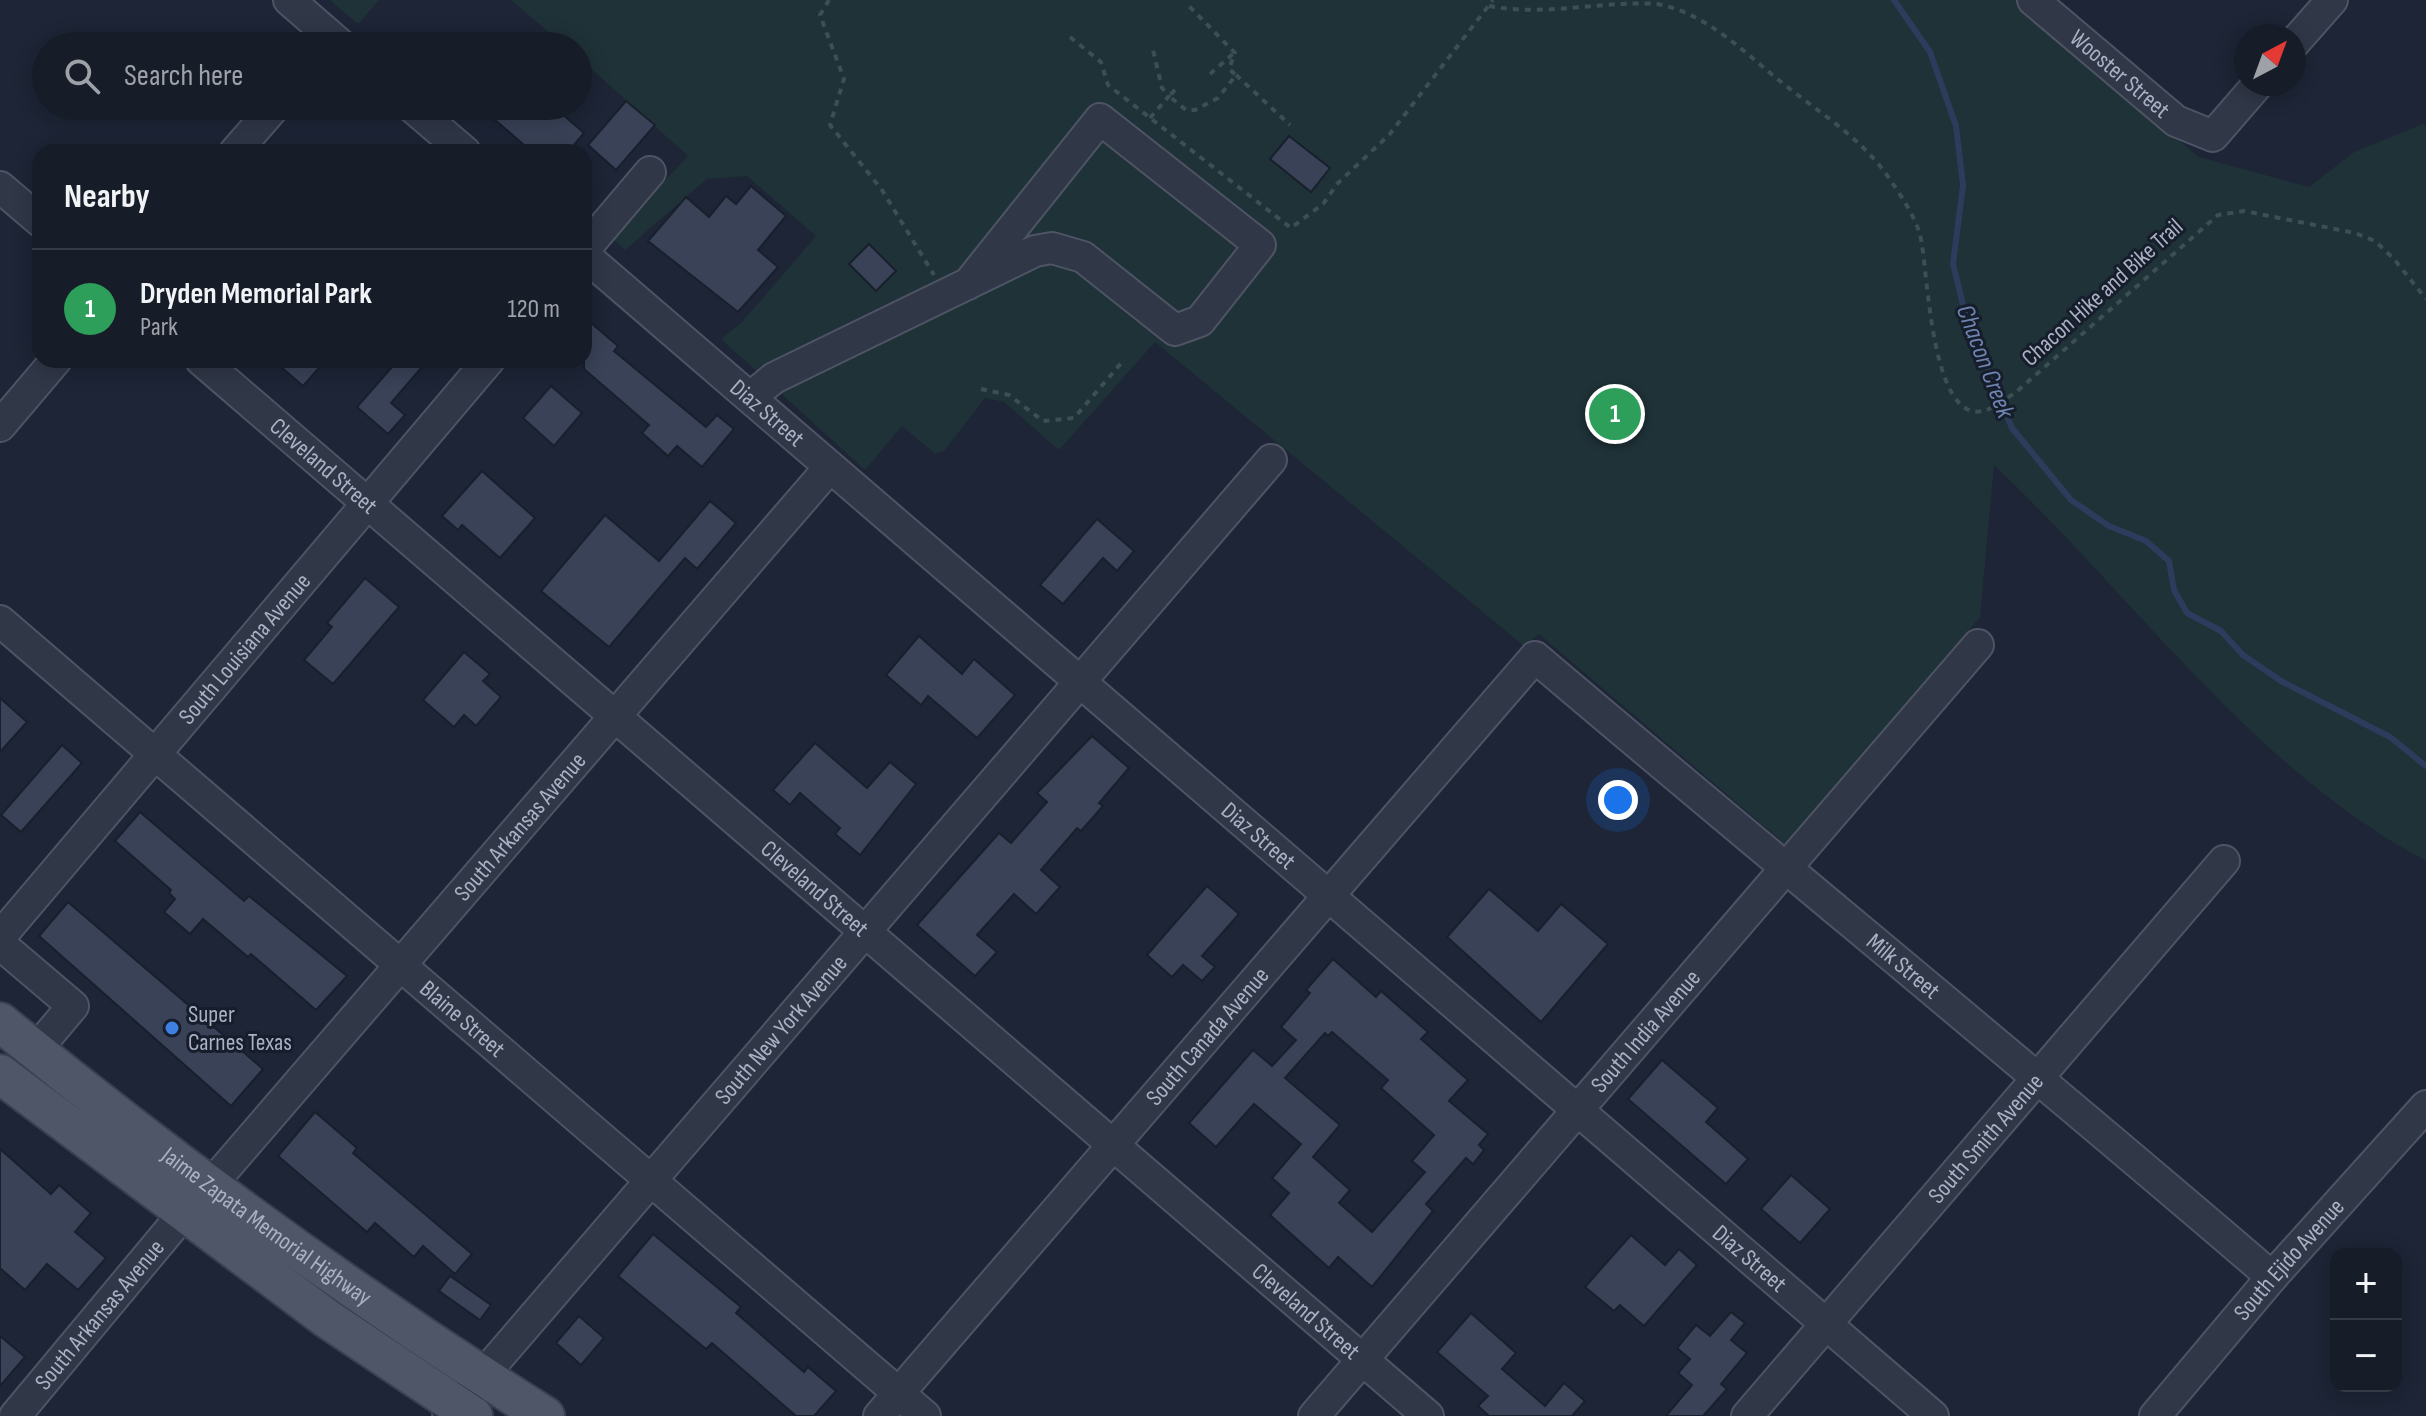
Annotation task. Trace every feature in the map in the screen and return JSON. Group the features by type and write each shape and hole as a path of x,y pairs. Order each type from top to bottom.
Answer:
{"main road":[{"path":"0,1022 18,1048 181,1184 198,1189 197,1200"},
{"name":"Jaime Zapata Memorial Highway","path":"0,1074 545,1416"},
{"name":"Jaime Zapata Memorial Highway","path":"197,1200 326,1318 459,1412"}],"street":[{"path":"289,0 322,32"},
{"name":"Wooster Street","path":"2033,0 2176,121 2213,136 2248,96"},
{"path":"2306,29 2332,0"},
{"path":"751,397 774,378 954,284 1035,251 1067,250 1083,257 1175,330 1200,321 1260,245 1100,119 954,284"},
{"path":"242,144 263,120"},
{"path":"427,120 456,144"},
{"path":"592,242 650,172"},
{"path":"0,187 32,214"},
{"name":"Diaz Street","path":"592,259 1933,1416"},
{"path":"0,426 49,368"},
{"name":"Cleveland Street","path":"210,368 1428,1416"},
{"name":"South Louisiana Avenue","path":"0,937 482,368"},
{"name":"South New York Avenue","path":"459,1412 483,1377 649,1180 1271,460"},
{"name":"South Arkansas Avenue","path":"15,1416 197,1200 830,467"},
{"name":"Blaine Street","path":"0,621 925,1416"},
{"name":"South India Avenue","path":"1314,1416 1978,645"},
{"name":"Milk Street","path":"1535,657 1785,869 2039,1077 2272,1277"},
{"name":"South Canada Avenue","path":"879,1416 1535,657"},
{"name":"South Smith Avenue","path":"1747,1416 2224,861"},
{"path":"0,944 73,1006 18,1048"},
{"name":"South Ejido Avenue","path":"2155,1416 2272,1277 2426,1106"}],"path":[{"path":"827,0 820,15 844,79 830,125 954,284"},
{"path":"1070,37 1101,62 1108,85 1291,228 1323,204 1338,183 1389,135 1493,0"},
{"name":"Chacon Hike and Bike Trail","path":"1489,6 1520,11 1633,2 1660,4 1697,19 1738,46 1860,142 1891,181 1920,236 1930,334 1951,387 1963,406 1984,411 2015,393 2218,215 2244,211 2355,233 2375,241 2426,299"},
{"path":"1187,4 1235,53"},
{"path":"1153,50 1157,74 1169,96 1186,110 1195,110 1218,98 1236,75"},
{"path":"1210,74 1235,53"},
{"path":"1235,53 1229,69 1290,125"},
{"path":"1150,118 1175,90"},
{"path":"981,389 1009,395 1043,421 1074,418 1123,361"}],"green space":[{"path":"330,0 379,0 358,24"},
{"path":"511,0 2017,0 2031,20 2199,157 2309,187 2354,152 2423,124 2426,126 2426,861 2364,823 2305,779 2250,730 1994,465 1980,617 1786,845 1539,634 1524,646 1155,342 1059,450 1004,402 985,398 944,451 935,454 902,426 865,470 721,339 742,322 816,236 747,176 707,179 625,250 611,237 688,156 592,70 592,32 549,32"}],"building":[{"path":"626,101 655,125 616,170 589,144"},
{"path":"495,120 569,120 584,133 575,144 523,144"},
{"path":"1289,136 1330,168 1311,192 1270,159"},
{"path":"751,186 786,216 758,250 778,267 738,312 648,241 686,197 709,217 726,196 736,204"},
{"path":"869,244 896,271 876,291 849,264"},
{"path":"592,324 618,346 614,351 706,427 717,415 734,429 702,467 677,446 668,456 642,433 649,425 584,369 592,368"},
{"path":"282,368 319,368 303,386"},
{"path":"391,368 421,368 391,403 405,415 388,434 357,407"},
{"path":"551,386 582,413 554,446 523,418"},
{"path":"482,471 535,518 500,558 462,525 458,530 442,516"},
{"path":"710,501 736,523 697,569 685,558 609,647 541,591 605,515 659,561"},
{"path":"1097,519 1134,551 1117,571 1103,558 1063,604 1040,585"},
{"path":"365,578 399,607 333,684 304,660 332,627 327,623"},
{"path":"919,636 962,674 974,659 1015,695 977,738 928,696 921,705 886,675"},
{"path":"464,652 490,674 483,681 501,697 476,726 464,715 454,727 423,700"},
{"path":"0,698 27,722 0,752"},
{"path":"1092,736 1129,768 1099,803 1103,806 1081,831 1077,828 1041,870 1060,887 1036,914 1014,894 977,935 997,952 975,976 917,925 999,833 1011,843 1047,802 1037,793"},
{"path":"815,743 867,788 890,762 916,784 860,855 835,834 840,828 800,793 790,805 773,790"},
{"path":"62,745 82,763 21,832 1,815"},
{"path":"140,812 244,901 249,896 347,976 316,1010 251,954 248,957 203,919 190,934 164,912 175,899 169,893 171,890 115,841"},
{"path":"1207,886 1239,914 1202,956 1215,967 1202,981 1183,965 1172,977 1147,955"},
{"path":"1489,889 1538,931 1561,904 1608,944 1541,1022 1447,937"},
{"path":"68,902 263,1069 231,1106 39,936"},
{"path":"1333,959 1376,997 1381,991 1428,1032 1421,1039 1468,1080 1449,1101 1488,1134 1479,1145 1484,1150 1473,1164 1466,1158 1426,1204 1433,1211 1372,1287 1338,1257 1329,1268 1270,1215 1289,1193 1272,1178 1301,1144 1254,1104 1216,1147 1189,1123 1253,1050 1272,1066 1296,1040 1281,1027 1310,993 1306,990","holes":["1332,1032 1388,1080 1381,1088 1434,1135 1412,1161 1425,1172 1372,1232 1339,1203 1350,1190 1313,1157 1340,1125 1285,1078 1325,1033 1328,1036"]},
{"path":"1662,1060 1718,1108 1706,1122 1748,1159 1726,1184 1628,1099"},
{"path":"315,1112 357,1148 353,1153 472,1254 455,1274 423,1246 414,1257 375,1223 367,1232 278,1156"},
{"path":"0,1149 51,1194 59,1185 91,1213 75,1232 106,1258 78,1290 47,1264 25,1290 0,1268"},
{"path":"1791,1175 1830,1209 1800,1243 1761,1209"},
{"path":"653,1234 741,1307 736,1313 804,1372 808,1367 836,1391 814,1416 796,1416 712,1343 706,1349 618,1276"},
{"path":"1631,1235 1665,1265 1679,1249 1697,1265 1644,1326 1620,1305 1614,1311 1585,1287"},
{"path":"450,1276 491,1305 480,1320 439,1291"},
{"path":"1731,1312 1745,1323 1731,1340 1747,1353 1721,1384 1727,1389 1703,1416 1666,1416 1692,1385 1678,1373 1690,1359 1677,1348 1696,1325 1710,1336"},
{"path":"1471,1313 1516,1353 1502,1369 1545,1406 1564,1383 1585,1401 1572,1416 1489,1416 1478,1406 1488,1396 1437,1352"},
{"path":"579,1316 604,1338 581,1365 556,1343"},
{"path":"0,1336 25,1357 0,1386"}],"waterway":[{"name":"Chacon Creek","path":"1894,0 1930,52 1956,126 1963,185 1953,264 1965,313 2012,428 2071,500 2109,526 2146,541 2169,561 2174,590 2187,613 2221,631 2243,655 2281,681 2390,737 2426,766"}],"place":[{"name":"Dryden Memorial Park","path":"1615,414"},
{"name":"Super Carnes Texas","path":"172,1028"}]}
